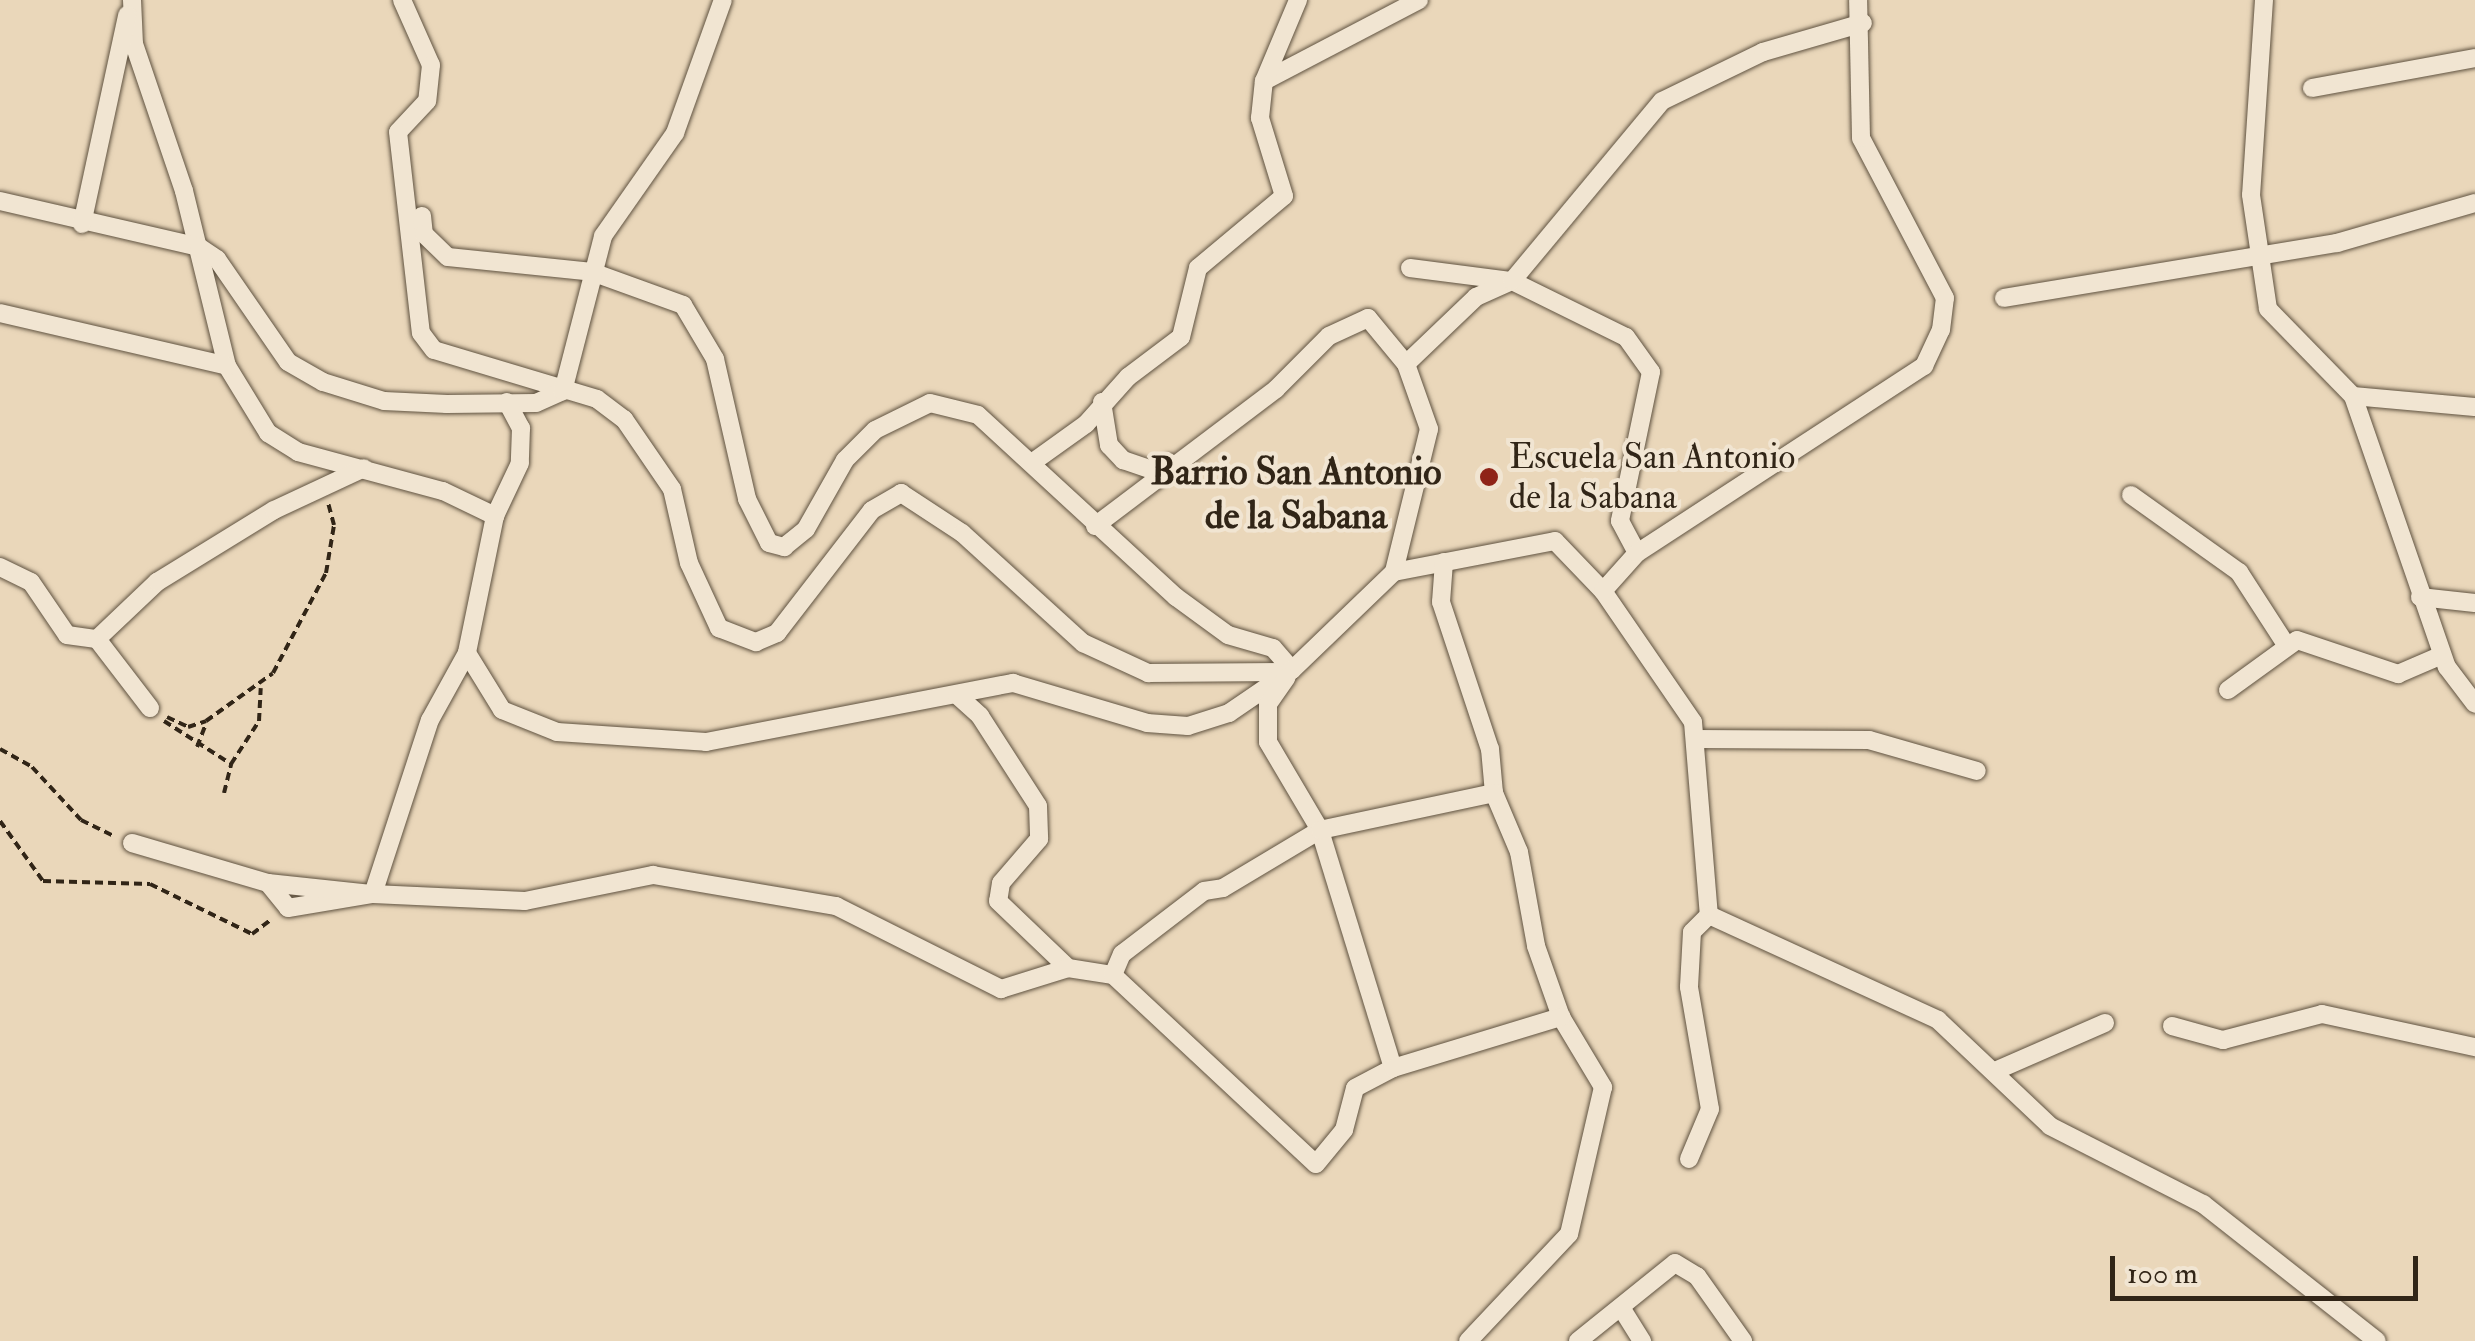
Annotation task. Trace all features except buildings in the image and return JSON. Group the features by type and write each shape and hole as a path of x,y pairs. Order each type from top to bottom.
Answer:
{"street":[{"path":"82,224 131,0"},
{"path":"131,0 134,44 199,247 227,366 268,433 298,452 364,468 495,516"},
{"path":"402,0 431,64 427,101 398,132 421,333 434,350 597,399 645,444 682,515 704,603 719,628 740,641 777,632 872,510 901,493 949,522 1083,644 1132,666 1206,678 1292,670"},
{"path":"563,390 603,236 675,133 723,0"},
{"path":"1033,462 1086,424 1102,402 1181,337 1198,268 1214,249 1284,196 1260,118 1264,81 1298,0"},
{"path":"1264,81 1419,0"},
{"path":"1603,591 1637,553 1924,366 1942,330 1946,298 1860,138 1856,55 1864,23 1858,0"},
{"path":"2264,0 2250,194 2255,254 2268,309 2354,396 2420,598 2442,654 2475,704"},
{"path":"1406,364 1476,296 1512,282 1662,101 1763,52 1864,23"},
{"path":"2312,88 2475,58"},
{"path":"0,201 82,224 199,247 217,259 288,362 322,382 384,401 536,403 563,390"},
{"path":"2004,298 2429,221 2475,203"},
{"path":"422,216 424,234 448,257 592,272 683,305 703,328 735,423 747,499 768,543 784,548 806,529 845,460 874,430 930,403 978,415 1033,462 1095,526 1228,635 1273,648 1292,670"},
{"path":"1410,268 1512,282 1626,337 1652,372 1620,521 1637,553"},
{"path":"0,312 227,366"},
{"path":"468,654 502,710 557,732 706,742 1013,683 1147,723 1188,726 1229,714 1292,670 1394,572 1429,429 1406,364 1368,318 1329,336 1276,390 1183,455 1095,526"},
{"path":"2354,396 2475,407"},
{"path":"373,894 430,720 468,654 495,516 520,463 522,428 508,402"},
{"path":"1102,402 1109,445 1123,460 1155,471 1183,455"},
{"path":"97,639 157,582 274,510 364,468"},
{"path":"2131,494 2238,572 2285,643 2398,674 2442,654"},
{"path":"1394,572 1555,541 1603,591 1693,722 1709,914 1692,932 1690,988 1710,1109 1689,1160"},
{"path":"1444,562 1441,602 1490,749 1494,793 1519,852 1521,893 1561,1017 1604,1087 1569,1234 1468,1341"},
{"path":"0,566 31,582 67,635 97,639 150,708"},
{"path":"2420,598 2475,603"},
{"path":"2228,690 2285,643"},
{"path":"1292,670 1268,704 1268,742 1320,830 1393,1068"},
{"path":"957,696 980,716 1038,806 1039,839 1001,883 998,901 1068,968"},
{"path":"1694,739 1870,740 1977,770"},
{"path":"1114,975 1122,954 1204,891 1222,888 1320,830 1494,793"},
{"path":"132,843 268,884 373,894 526,901 653,875 836,906 1001,989 1068,968 1114,975 1316,1164 1344,1130 1356,1088 1393,1068 1561,1017"},
{"path":"268,884 288,908 373,894"},
{"path":"1709,914 1938,1020 2050,1126 2203,1204 2377,1341"},
{"path":"2172,1026 2223,1040 2322,1014 2475,1047"},
{"path":"1995,1071 2105,1023"},
{"path":"1578,1341 1622,1309 1664,1268 1686,1266 1743,1341"},
{"path":"1622,1309 1642,1341"}],"path":[{"path":"150,708 188,727 206,721 260,688 326,573 334,525 322,490"},
{"path":"224,793 231,764 260,722 260,688"},
{"path":"150,708 197,747 231,764"},
{"path":"197,747 206,721"},
{"path":"0,750 32,768 81,820 132,843"},
{"path":"0,821 43,881 150,884 252,934 288,908"}],"place":[{"name":"Escuela San Antonio de la Sabana","path":"1489,477"}],"district":[{"name":"Barrio San Antonio de la Sabana","path":"1296,495"}]}
